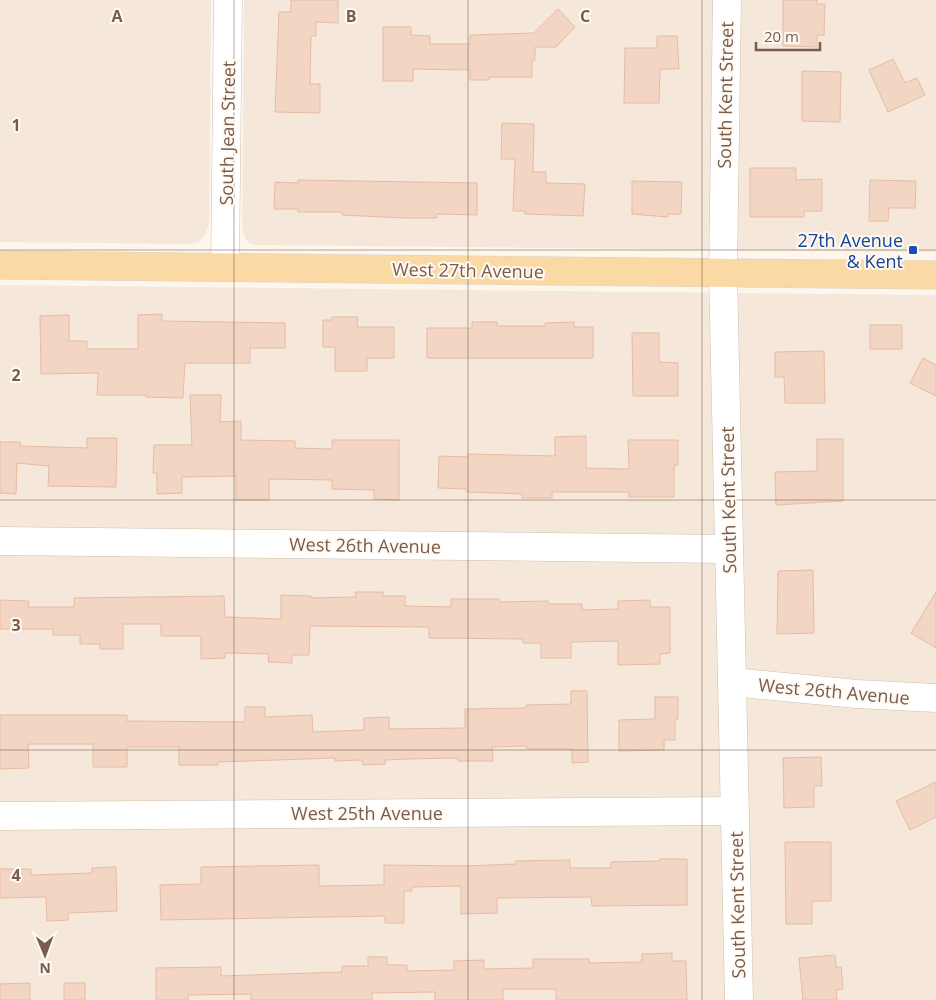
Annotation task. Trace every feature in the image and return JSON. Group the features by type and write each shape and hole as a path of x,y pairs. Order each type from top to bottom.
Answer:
{"main road":[{"name":"West 27th Avenue","path":"0,265 936,275"}],"street":[{"name":"South Jean Street","path":"226,267 228,0"},
{"name":"South Kent Street","path":"726,0 723,272 739,1000"},
{"name":"West 26th Avenue","path":"0,541 729,549"},
{"name":"West 26th Avenue","path":"732,682 857,694 936,698"},
{"name":"West 25th Avenue","path":"0,816 735,810"}],"shaded area":[{"path":"0,0 211,0 209,225 205,235 199,242 189,244 0,242"},
{"path":"244,0 936,0 936,252 258,245 249,243 242,229"},
{"path":"0,285 936,295 936,1000 0,1000"}],"building":[{"path":"291,0 338,0 338,23 316,22 316,36 311,36 310,84 320,84 320,113 275,112 279,12 291,12"},
{"path":"783,0 817,0 817,4 825,4 824,35 817,35 817,47 783,46"},
{"path":"558,9 575,27 556,47 535,47 535,60 532,60 532,77 489,77 489,80 470,80 470,70 413,69 413,81 383,81 383,27 411,27 411,35 430,36 430,44 470,44 470,35 534,33"},
{"path":"657,36 677,36 679,69 660,69 659,103 624,103 625,48 657,48"},
{"path":"893,59 905,83 917,78 925,95 888,112 869,70"},
{"path":"802,71 841,72 840,122 802,121"},
{"path":"502,123 534,124 533,172 546,172 546,183 585,184 583,216 525,214 525,211 513,211 515,159 501,159"},
{"path":"750,168 796,168 796,180 822,179 822,211 804,211 804,217 750,217"},
{"path":"298,180 477,183 477,215 437,214 437,218 405,218 342,215 342,212 298,212 298,209 274,209 275,182 298,183"},
{"path":"870,180 916,181 915,208 889,208 888,221 869,221"},
{"path":"632,181 682,182 681,214 668,214 668,217 632,214"},
{"path":"162,314 162,321 285,323 285,348 250,348 250,363 185,363 183,398 146,397 146,395 97,395 98,373 41,374 40,316 69,315 69,341 87,341 87,349 138,349 138,315"},
{"path":"332,317 358,317 357,327 394,327 394,358 367,358 367,371 335,371 335,347 323,347 323,320 332,320"},
{"path":"472,322 497,322 497,326 545,326 545,323 574,322 574,327 593,327 593,358 427,358 427,328 472,328"},
{"path":"870,325 902,325 902,349 870,349"},
{"path":"632,333 659,333 659,362 678,363 678,396 633,396"},
{"path":"824,351 825,403 785,403 784,377 775,377 775,352"},
{"path":"923,358 936,365 936,396 910,383"},
{"path":"190,395 221,395 220,422 241,421 241,440 295,441 295,448 332,449 332,440 399,440 399,500 374,499 374,490 332,489 332,480 269,479 269,500 236,500 236,476 182,477 182,493 157,494 157,473 153,473 154,445 192,445"},
{"path":"586,436 586,468 629,469 628,440 678,440 678,465 674,465 674,497 629,497 629,492 552,492 552,498 522,498 522,494 467,492 467,489 438,488 439,456 468,457 468,454 555,456 555,437"},
{"path":"87,438 117,438 116,487 48,486 49,466 17,463 16,494 0,493 0,442 20,442 20,446 87,448"},
{"path":"817,439 843,439 843,501 776,505 775,472 817,471"},
{"path":"813,570 814,633 777,634 778,571"},
{"path":"355,592 383,592 383,596 405,596 405,606 451,607 451,599 499,599 499,602 548,601 548,604 582,604 582,610 618,609 618,601 650,600 650,607 670,607 670,653 660,654 660,664 618,665 618,641 571,642 571,658 541,658 541,643 523,643 523,639 429,638 429,627 310,626 309,655 292,655 292,663 268,662 269,654 225,653 225,658 201,659 201,636 161,636 161,624 123,624 123,649 100,649 100,644 80,644 80,635 53,635 53,629 0,629 0,600 29,601 28,607 74,607 74,598 224,596 225,617 281,619 281,595 311,596 311,598 356,597"},
{"path":"936,592 936,648 911,633"},
{"path":"571,691 587,691 588,762 572,763 572,749 527,749 527,746 492,747 493,761 458,761 458,758 406,759 385,760 385,764 363,765 362,760 335,761 335,758 218,762 218,765 179,765 179,747 127,747 127,767 93,767 93,744 28,744 29,768 0,769 0,715 127,715 127,721 245,722 245,707 265,707 265,717 312,715 313,732 364,730 364,718 389,717 389,729 465,728 465,709 526,708 526,705 571,704"},
{"path":"655,697 678,697 678,719 675,719 675,740 664,740 664,750 619,751 619,720 655,719"},
{"path":"821,757 822,786 814,786 814,807 784,808 783,758"},
{"path":"936,782 936,817 910,830 896,801"},
{"path":"785,842 831,842 831,901 812,901 812,924 786,924"},
{"path":"660,859 687,859 687,905 592,906 591,897 497,898 497,913 461,914 461,886 412,887 412,891 404,891 404,923 385,923 385,916 161,920 160,885 201,884 201,867 319,865 319,886 384,885 384,865 465,866 516,864 516,861 570,860 570,868 611,868 611,862 660,861"},
{"path":"116,867 117,911 68,913 68,920 47,921 46,897 0,898 0,869 31,869 31,875 92,873 92,868"},
{"path":"672,953 672,961 686,961 687,1000 556,1000 556,989 503,989 503,1000 435,1000 435,992 372,993 372,1000 251,1000 251,994 188,995 188,1000 156,1000 156,968 221,967 221,976 342,972 342,966 368,966 368,957 387,957 387,965 407,965 407,971 454,970 454,961 484,960 484,969 533,968 533,959 589,959 589,963 642,962 642,954"},
{"path":"835,955 836,967 841,967 843,989 836,990 837,1000 803,1000 799,958"},
{"path":"30,983 30,1000 0,1000 0,984"},
{"path":"64,983 85,983 85,1000 64,1000"}],"place":[{"name":"27th Avenue & Kent","path":"913,250"}]}
